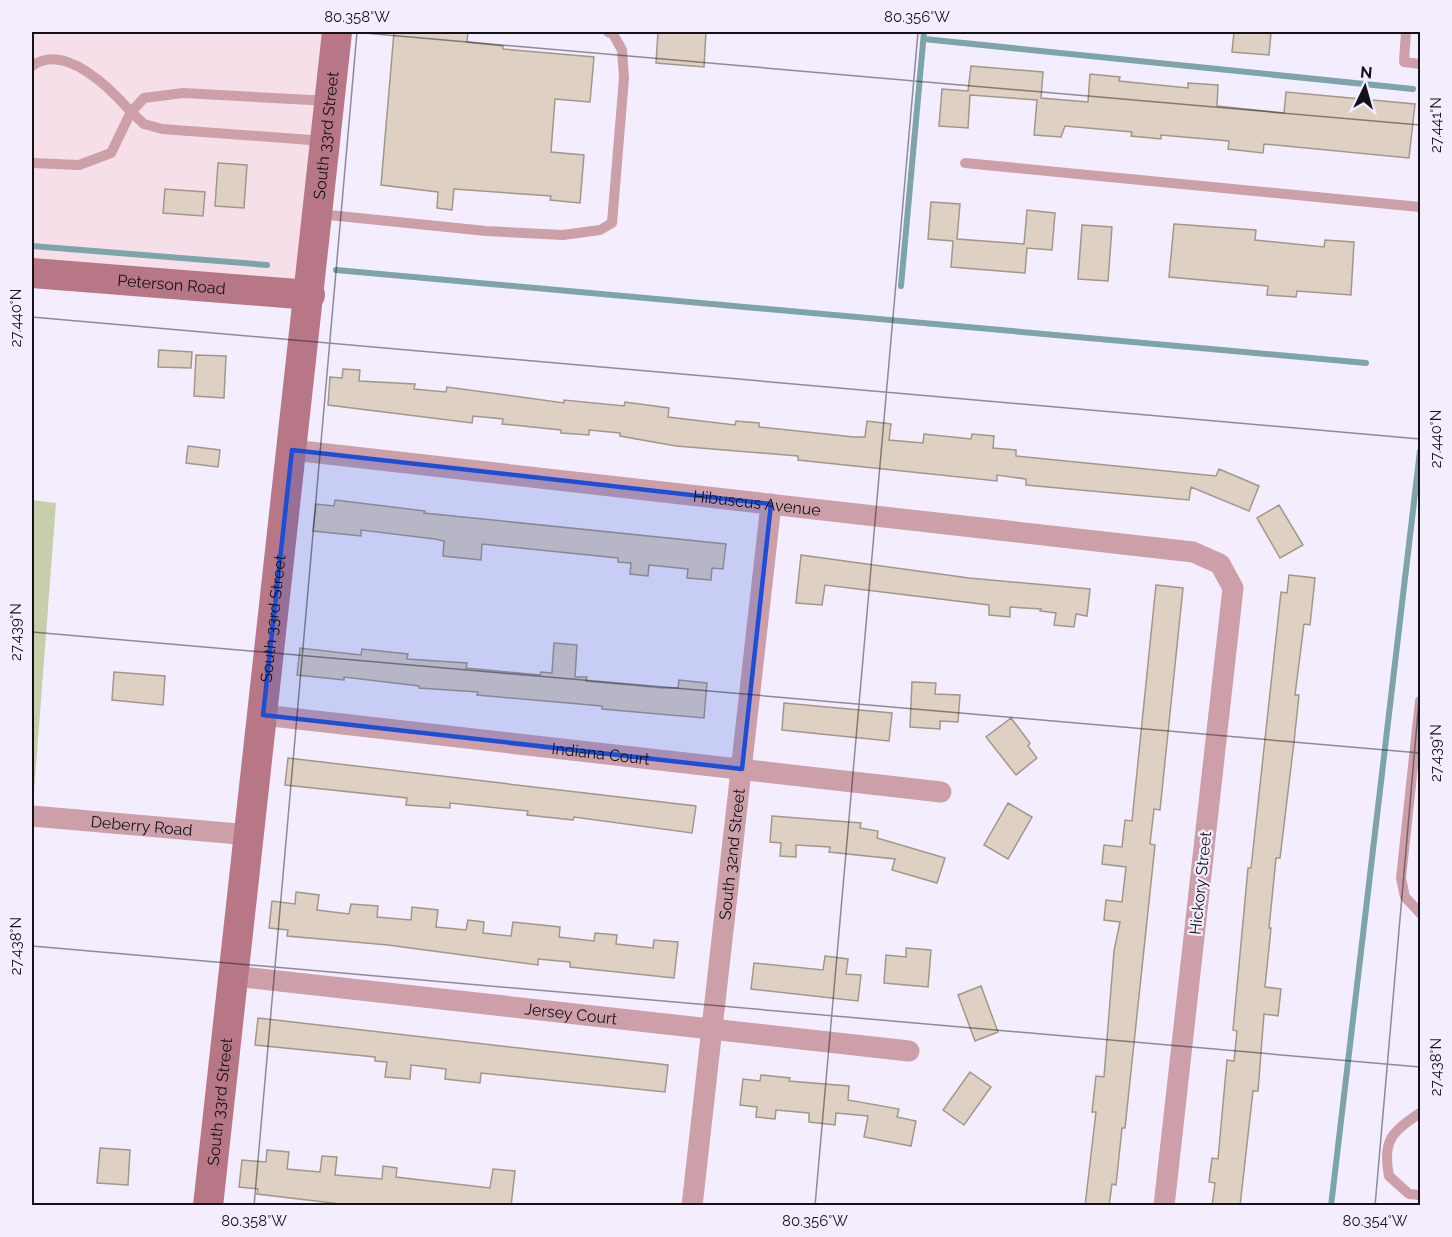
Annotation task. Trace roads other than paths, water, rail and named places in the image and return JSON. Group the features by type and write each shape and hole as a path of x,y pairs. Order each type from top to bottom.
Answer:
{"street":[{"name":"South 33rd Street","path":"208,1206 338,32"},
{"name":"Peterson Road","path":"32,273 310,295"},
{"name":"Hibuscus Avenue","path":"292,450 1193,552 1220,564"},
{"name":"South 32nd Street","path":"692,1206 771,504"},
{"name":"Hickory Street","path":"1164,1206 1233,588 1220,564"},
{"name":"Indiana Court","path":"262,715 942,792"},
{"name":"Deberry Road","path":"32,816 250,835"},
{"name":"Jersey Court","path":"234,976 909,1051"}],"lane":[{"path":"319,214 486,231 563,235 593,232 612,224 624,78 622,50 613,33 608,32"},
{"path":"1406,32 1404,62 1420,64"},
{"path":"32,66 37,63 59,60 83,69 111,88 144,124 162,129 325,141"},
{"path":"32,163 79,165 111,153 131,112 144,98 183,93 329,101"},
{"path":"965,163 1420,207"},
{"path":"1420,701 1401,878 1405,897 1420,913"},
{"path":"1420,1113 1395,1130 1385,1150 1389,1176 1408,1194 1420,1195"}],"waterway":[{"path":"901,286 924,32"},
{"path":"924,39 1413,89"},
{"path":"32,246 267,265"},
{"path":"336,270 1366,363"},
{"path":"1331,1206 1420,451"}]}
